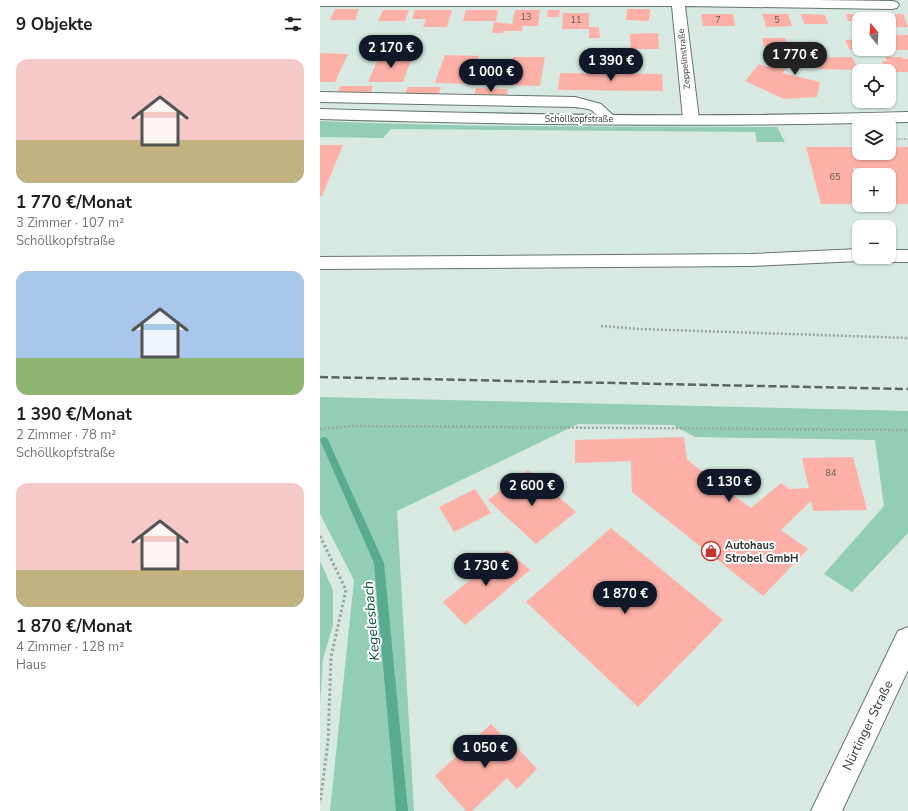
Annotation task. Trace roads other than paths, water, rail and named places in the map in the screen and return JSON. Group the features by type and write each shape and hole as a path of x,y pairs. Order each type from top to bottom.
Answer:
{"street":[{"path":"320,2 678,1 892,5"},
{"name":"Zeppelinstraße","path":"678,1 691,119"},
{"path":"320,97 575,102 596,107 609,119"},
{"name":"Schöllkopfstraße","path":"320,114 450,118 609,119 838,119 908,117"},
{"name":"Schöllkopfstraße","path":"838,119 852,121"},
{"path":"896,127 908,128"},
{"path":"320,262 751,260 852,255"},
{"path":"896,256 908,256"},
{"name":"Nürtinger Straße","path":"826,811 908,640"}],"waterway":[{"name":"Kegelesbach","path":"324,440 379,563 402,811"}],"railway":[{"path":"320,377 908,389"}],"place":[{"name":"Autohaus Strobel GmbH","path":"711,551"}]}
